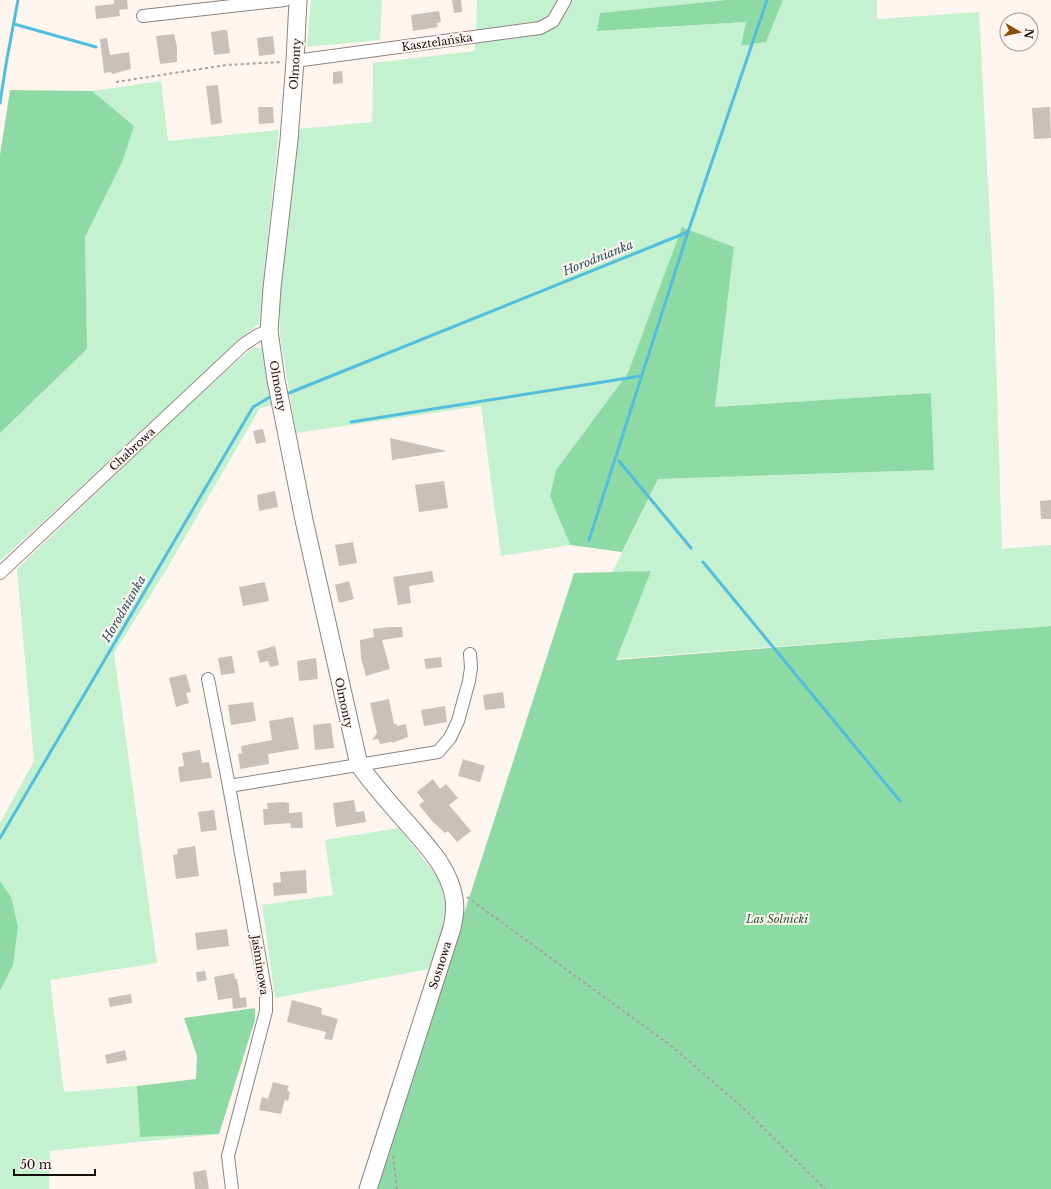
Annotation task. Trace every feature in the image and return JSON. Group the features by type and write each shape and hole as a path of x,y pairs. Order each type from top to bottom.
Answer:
{"street":[{"path":"143,16 285,0"},
{"name":"Olmonty","path":"298,0 295,61 269,331 276,380 304,520 358,765"},
{"name":"Kasztelańska","path":"295,61 540,28 553,21 565,0"},
{"name":"Chabrowa","path":"0,573 243,345 269,331"},
{"path":"229,786 438,752 450,738 458,721 469,681 471,668 470,654"},
{"name":"Jaśminowa","path":"208,679 229,786 266,994 266,1011 228,1156 232,1189"},
{"name":"Sosnowa","path":"358,765 368,779 432,851 447,876 454,898 455,910 452,928 368,1189"}],"path":[{"path":"116,82 226,65 295,61"},
{"path":"454,898 466,896 670,1045 739,1104 825,1189"}],"green space":[{"path":"311,0 382,0 380,40 307,47"},
{"path":"477,0 726,0 600,13 598,31 747,22 741,46 766,42 783,0 877,0 877,19 979,12 994,298 1002,549 1051,545 1051,626 615,659 651,571 612,573 658,479 934,470 931,393 715,407 734,247 683,227 628,373 556,470 550,496 570,545 501,556 481,406 296,433 280,336 279,299 298,129 372,122 373,63 475,51"},
{"path":"726,0 783,0 766,42 741,46 746,22 597,31 600,13"},
{"path":"161,81 168,141 279,130 259,323 0,561 0,433 87,349 85,237 123,160 134,126 92,91"},
{"path":"10,90 92,91 134,126 123,160 85,237 87,349 0,433 0,155"},
{"path":"682,227 734,247 715,407 931,393 934,470 658,479 622,552 570,545 550,496 556,470 628,373"},
{"path":"254,347 264,349 273,405 260,408 165,572 114,653 157,963 50,980 64,1092 137,1086 140,1137 219,1134 50,1151 49,1189 0,1189 0,991 13,965 11,897 0,881 0,823 34,761 17,569 210,384"},
{"name":"Las Solnicki","path":"651,571 616,660 1051,626 1051,1189 375,1189 574,573"},
{"path":"399,828 439,879 446,903 441,935 429,969 275,998 262,905 333,895 325,840"},
{"path":"0,881 11,897 18,927 13,965 0,991"},
{"path":"255,1008 255,1020 219,1134 140,1137 137,1086 196,1079 197,1056 184,1018"}],"building":[{"path":"114,0 127,0 128,9 119,10 120,16 96,19 95,6 114,4"},
{"path":"452,0 461,0 462,12 454,13"},
{"path":"439,11 441,22 437,23 438,27 413,31 411,15"},
{"path":"227,30 230,53 214,55 211,32"},
{"path":"174,34 177,47 177,62 160,64 156,36"},
{"path":"273,36 275,54 259,56 257,38"},
{"path":"107,38 110,55 129,52 131,69 112,74 111,72 104,73 100,39"},
{"path":"342,71 343,83 333,84 333,72"},
{"path":"218,85 222,123 211,125 206,86"},
{"path":"258,107 273,107 274,123 259,124"},
{"path":"1050,107 1051,138 1034,139 1032,108"},
{"path":"263,429 266,442 256,444 253,431"},
{"path":"390,438 447,451 392,460"},
{"path":"444,481 448,508 419,512 415,485"},
{"path":"275,491 278,507 259,511 257,495"},
{"path":"1051,500 1051,519 1041,519 1040,501"},
{"path":"353,542 357,563 339,566 335,545"},
{"path":"432,571 434,582 409,586 411,603 398,605 393,577"},
{"path":"349,581 354,599 339,603 335,585"},
{"path":"265,582 269,601 243,606 239,587"},
{"path":"402,627 403,637 382,640 390,669 366,676 361,658 360,640 374,637 373,629"},
{"path":"275,646 279,665 270,667 268,661 260,663 257,651"},
{"path":"232,656 235,673 221,675 218,658"},
{"path":"441,657 442,667 426,669 424,659"},
{"path":"316,658 318,679 299,681 297,661"},
{"path":"186,674 191,692 186,693 189,703 176,707 169,678"},
{"path":"503,692 505,708 485,710 483,695"},
{"path":"389,699 394,724 397,724 397,726 406,724 408,737 392,743 380,744 378,739 372,740 377,733 370,703"},
{"path":"253,702 256,721 231,725 228,705"},
{"path":"445,706 447,722 424,726 421,710"},
{"path":"293,717 299,749 268,754 269,764 240,769 238,754 242,753 241,746 272,740 269,721"},
{"path":"331,723 334,748 315,750 313,725"},
{"path":"200,750 202,763 209,762 212,778 180,782 178,767 184,766 182,753"},
{"path":"463,759 485,766 480,782 458,776"},
{"path":"433,779 440,789 446,784 458,798 449,805 471,831 457,842 448,831 445,833 432,821 419,805 424,801 417,792"},
{"path":"354,800 356,812 364,811 366,822 336,827 333,803"},
{"path":"267,803 289,803 289,813 302,812 303,828 291,828 290,823 264,825 263,809 268,809"},
{"path":"214,810 217,830 201,832 198,812"},
{"path":"195,846 199,876 176,879 173,855 178,854 177,849"},
{"path":"306,870 307,893 274,896 273,883 281,882 280,872"},
{"path":"227,929 229,946 197,950 195,933"},
{"path":"205,971 207,980 197,982 196,972"},
{"path":"234,973 235,979 237,979 240,998 246,997 247,1007 233,1009 232,998 218,1000 214,977"},
{"path":"131,994 132,1003 110,1007 108,998"},
{"path":"292,1000 322,1008 321,1014 338,1019 332,1040 324,1039 326,1032 287,1022"},
{"path":"125,1050 127,1060 107,1064 105,1055"},
{"path":"273,1082 289,1086 287,1090 290,1092 288,1101 285,1100 281,1114 259,1110 262,1097 268,1099"},
{"path":"206,1170 209,1189 195,1189 193,1172"}],"waterway":[{"path":"0,103 18,0"},
{"name":"Horodnianka","path":"289,393 688,232 767,0"},
{"path":"14,24 96,47"},
{"path":"589,540 688,232"},
{"path":"351,422 641,376"},
{"name":"Horodnianka","path":"0,838 253,407 270,397"},
{"path":"619,461 691,548"},
{"path":"703,562 900,801"}]}
